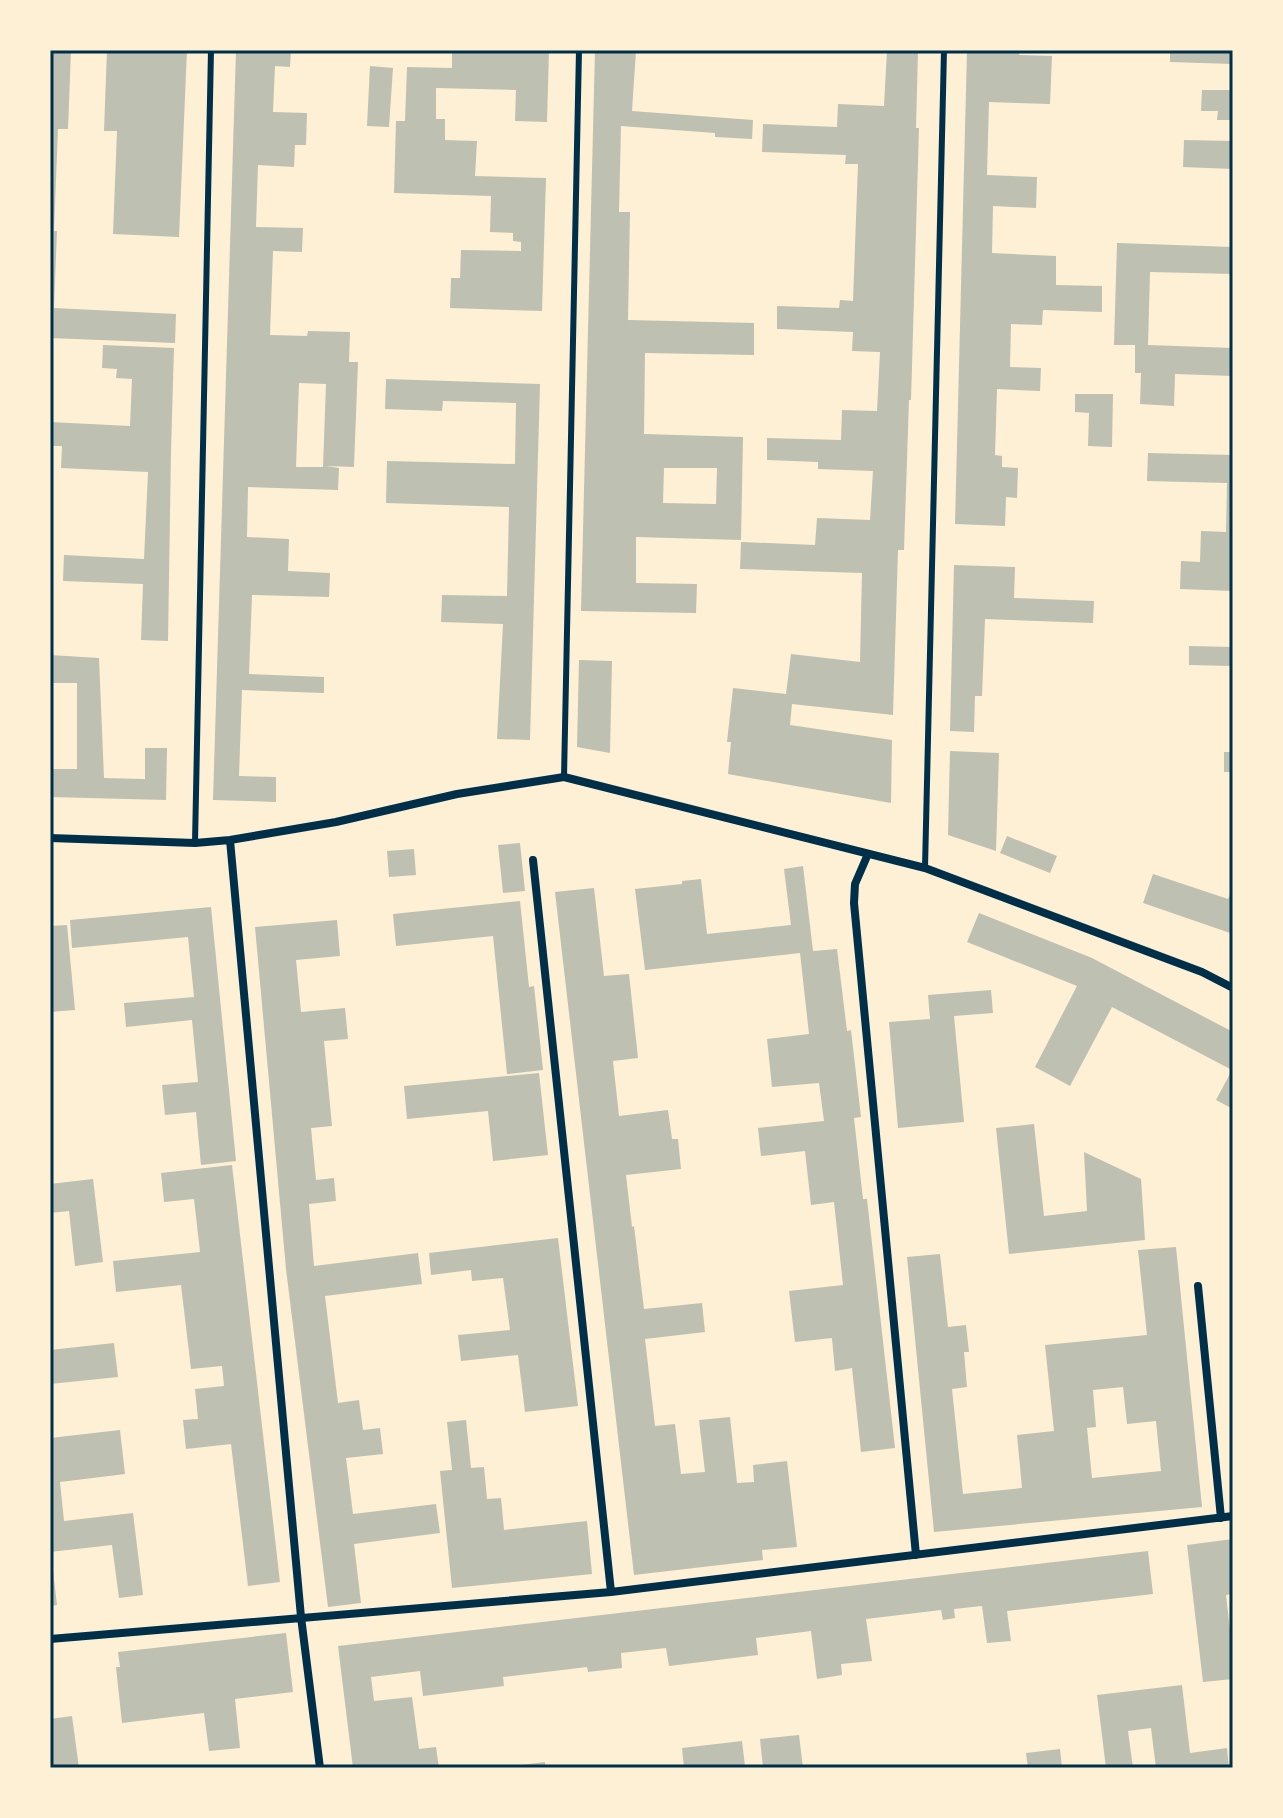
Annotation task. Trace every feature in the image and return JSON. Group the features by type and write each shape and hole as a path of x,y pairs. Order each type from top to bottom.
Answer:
{"street":[{"path":"50,838 195,843 230,840 336,822 457,794 564,777 925,868 1202,972 1233,988"},
{"path":"230,840 301,1617 320,1768"},
{"path":"868,854 855,884 854,903 916,1555"},
{"path":"533,860 611,1592"},
{"path":"1198,1286 1221,1518"},
{"path":"50,1639 611,1592 1233,1516"}],"lane":[{"path":"195,843 211,50"},
{"path":"564,777 579,50"},
{"path":"925,868 944,50"}],"building":[{"path":"50,50 71,50 68,129 58,129 54,308 176,314 175,343 50,338"},
{"path":"107,50 187,50 179,237 113,234 117,131 104,131"},
{"path":"236,50 291,50 290,67 275,66 273,112 307,113 306,145 295,145 294,167 258,165 256,227 303,228 302,252 273,251 270,335 307,336 308,331 350,332 349,362 358,362 354,467 326,466 339,468 338,490 248,487 247,537 289,539 288,571 330,573 329,597 252,595 249,674 324,677 324,693 242,690 239,776 276,777 276,802 213,800","holes":["299,383 326,384 323,467 296,467"]},
{"path":"452,50 549,50 547,122 515,121 516,90 436,88 436,119 445,119 445,140 477,141 475,176 546,178 542,311 450,308 451,278 460,278 461,250 521,251 521,242 513,241 513,233 490,232 491,196 394,193 396,121 405,121 407,67 452,68"},
{"path":"595,50 636,50 632,111 753,120 752,139 621,126 619,212 630,212 628,320 754,323 754,355 645,353 644,434 743,437 741,540 636,537 636,583 697,584 696,613 581,611","holes":["664,468 717,468 716,504 663,503"]},
{"path":"887,50 918,50 916,128 919,128 911,400 904,550 898,550 893,715 792,704 790,725 892,740 891,803 728,774 731,742 727,742 733,688 786,694 791,654 860,662 862,573 740,569 741,542 815,545 817,518 870,520 873,471 818,469 818,462 767,460 767,438 841,440 842,410 877,411 880,352 852,351 853,332 777,329 777,306 839,308 840,300 853,301 858,164 845,164 846,155 762,152 763,124 837,127 838,104 884,106"},
{"path":"967,50 1020,50 1019,55 1052,56 1050,104 989,102 987,175 1037,177 1036,208 993,206 992,253 1056,256 1056,285 1102,286 1102,312 1043,310 1042,325 1011,324 1010,367 1041,368 1040,391 997,389 995,455 1002,456 1002,467 1018,468 1017,498 1006,497 1005,526 955,524"},
{"path":"1170,50 1233,50 1233,64 1170,62"},
{"path":"370,66 393,68 389,127 367,126"},
{"path":"1202,90 1233,90 1233,120 1217,120 1218,111 1201,111"},
{"path":"1184,140 1233,141 1233,169 1183,167"},
{"path":"1117,243 1233,247 1233,274 1150,272 1148,345 1233,348 1233,376 1175,374 1174,406 1140,404 1141,373 1135,373 1135,345 1114,345"},
{"path":"103,345 174,348 168,641 141,640 143,584 63,581 64,555 144,559 148,472 61,468 62,446 50,446 50,422 130,426 132,379 116,378 117,369 102,368"},
{"path":"386,379 540,384 530,740 497,739 503,624 441,622 442,595 507,596 509,507 386,503 387,461 515,464 516,403 443,401 442,411 385,409"},
{"path":"1075,394 1113,394 1112,447 1088,446 1089,413 1075,412"},
{"path":"1148,453 1233,455 1233,591 1180,589 1181,561 1200,562 1201,531 1226,532 1227,483 1147,481"},
{"path":"954,565 1015,567 1014,598 1094,601 1093,623 985,619 982,696 975,696 974,732 950,731"},
{"path":"1189,646 1233,647 1233,666 1189,665"},
{"path":"50,655 99,658 104,778 145,779 145,748 167,748 166,800 50,797 50,769 77,769 77,683 50,683"},
{"path":"579,660 612,661 610,753 577,747"},
{"path":"950,751 999,753 996,851 948,835"},
{"path":"1224,752 1233,752 1233,772 1224,772"},
{"path":"1007,836 1057,856 1050,873 1000,853"},
{"path":"520,843 525,891 503,893 498,845"},
{"path":"414,849 416,875 389,877 387,851"},
{"path":"803,866 813,951 837,949 847,1031 851,1030 861,1117 854,1118 863,1199 867,1199 895,1448 861,1452 852,1368 835,1371 832,1338 795,1342 789,1291 843,1285 834,1202 811,1205 805,1151 761,1156 758,1128 824,1121 819,1083 772,1087 767,1039 809,1034 800,953 645,970 635,889 701,879 707,934 791,925 784,869"},
{"path":"1153,874 1228,899 1233,887 1233,934 1143,903"},
{"path":"594,888 604,976 629,974 638,1058 613,1061 619,1116 668,1110 672,1139 678,1139 681,1169 626,1175 644,1309 702,1303 705,1332 645,1339 655,1426 675,1424 681,1474 705,1472 699,1420 730,1417 737,1483 754,1482 753,1465 787,1461 797,1547 762,1550 763,1560 634,1575 555,892"},
{"path":"520,901 529,987 534,986 543,1070 507,1074 493,936 396,946 393,914"},
{"path":"211,907 236,1161 201,1165 196,1112 165,1115 162,1085 198,1082 192,1020 126,1027 124,1003 194,997 188,937 72,948 70,920"},
{"path":"979,913 1092,958 1233,1032 1233,1109 1216,1100 1232,1070 1112,1007 1070,1086 1035,1067 1077,986 967,942"},
{"path":"337,920 340,956 296,960 301,1012 345,1008 348,1039 324,1041 332,1126 311,1128 316,1180 334,1178 336,1201 309,1204 314,1266 418,1253 422,1284 325,1296 338,1403 359,1400 363,1430 380,1428 383,1454 346,1458 353,1514 436,1504 440,1533 354,1544 361,1603 328,1607 286,1269 255,927"},
{"path":"67,925 75,1010 50,1012 50,926"},
{"path":"991,990 993,1013 954,1016 964,1122 898,1128 889,1022 930,1019 928,995"},
{"path":"539,1073 548,1155 493,1161 488,1111 407,1119 404,1086"},
{"path":"1034,1124 1044,1216 1087,1211 1084,1152 1141,1179 1145,1240 1009,1254 996,1128"},
{"path":"232,1165 280,1582 248,1586 231,1444 186,1449 183,1420 198,1419 195,1389 224,1386 222,1366 191,1369 181,1285 116,1292 113,1261 200,1252 194,1199 164,1202 161,1173"},
{"path":"93,1179 103,1262 75,1266 69,1211 50,1213 50,1184"},
{"path":"558,1238 578,1406 525,1412 518,1355 461,1361 458,1335 510,1330 503,1278 472,1281 471,1270 431,1275 429,1253"},
{"path":"1176,1247 1202,1507 934,1532 907,1257 940,1254 948,1327 966,1325 969,1352 964,1352 967,1387 952,1389 963,1494 1022,1488 1017,1435 1054,1431 1045,1345 1147,1335 1138,1250","holes":["1123,1387 1127,1424 1156,1421 1161,1471 1092,1478 1087,1428 1096,1427 1093,1390"]},
{"path":"114,1343 118,1377 50,1384 50,1350"},
{"path":"466,1420 471,1468 484,1467 487,1499 501,1498 504,1530 587,1521 592,1574 452,1588 440,1471 452,1470 447,1422"},
{"path":"120,1430 125,1474 60,1482 64,1521 133,1513 143,1595 119,1598 112,1545 50,1552 50,1438"},
{"path":"1233,1539 1233,1594 1226,1595 1233,1679 1203,1682 1187,1545"},
{"path":"1148,1551 1153,1594 1007,1611 1011,1641 987,1643 982,1606 954,1609 955,1618 943,1620 941,1610 866,1619 872,1661 841,1664 842,1675 817,1679 811,1631 756,1638 758,1655 669,1666 666,1648 621,1653 622,1668 588,1672 587,1667 503,1677 504,1686 423,1696 420,1671 371,1677 374,1701 412,1697 419,1749 436,1747 439,1768 353,1768 338,1646"},
{"path":"50,1562 57,1605 50,1606"},
{"path":"286,1633 293,1692 235,1699 240,1748 209,1751 204,1713 122,1723 116,1667 120,1667 118,1652"},
{"path":"1182,1685 1190,1753 1227,1748 1229,1768 1156,1768 1151,1728 1128,1731 1133,1768 1106,1768 1097,1695"},
{"path":"72,1716 79,1768 50,1768 50,1719"},
{"path":"799,1735 803,1768 763,1768 760,1739"},
{"path":"742,1741 745,1766 684,1768 682,1748"},
{"path":"1060,1749 1062,1768 1028,1768 1026,1753"},
{"path":"545,1762 545,1768 514,1768 514,1766"}]}
